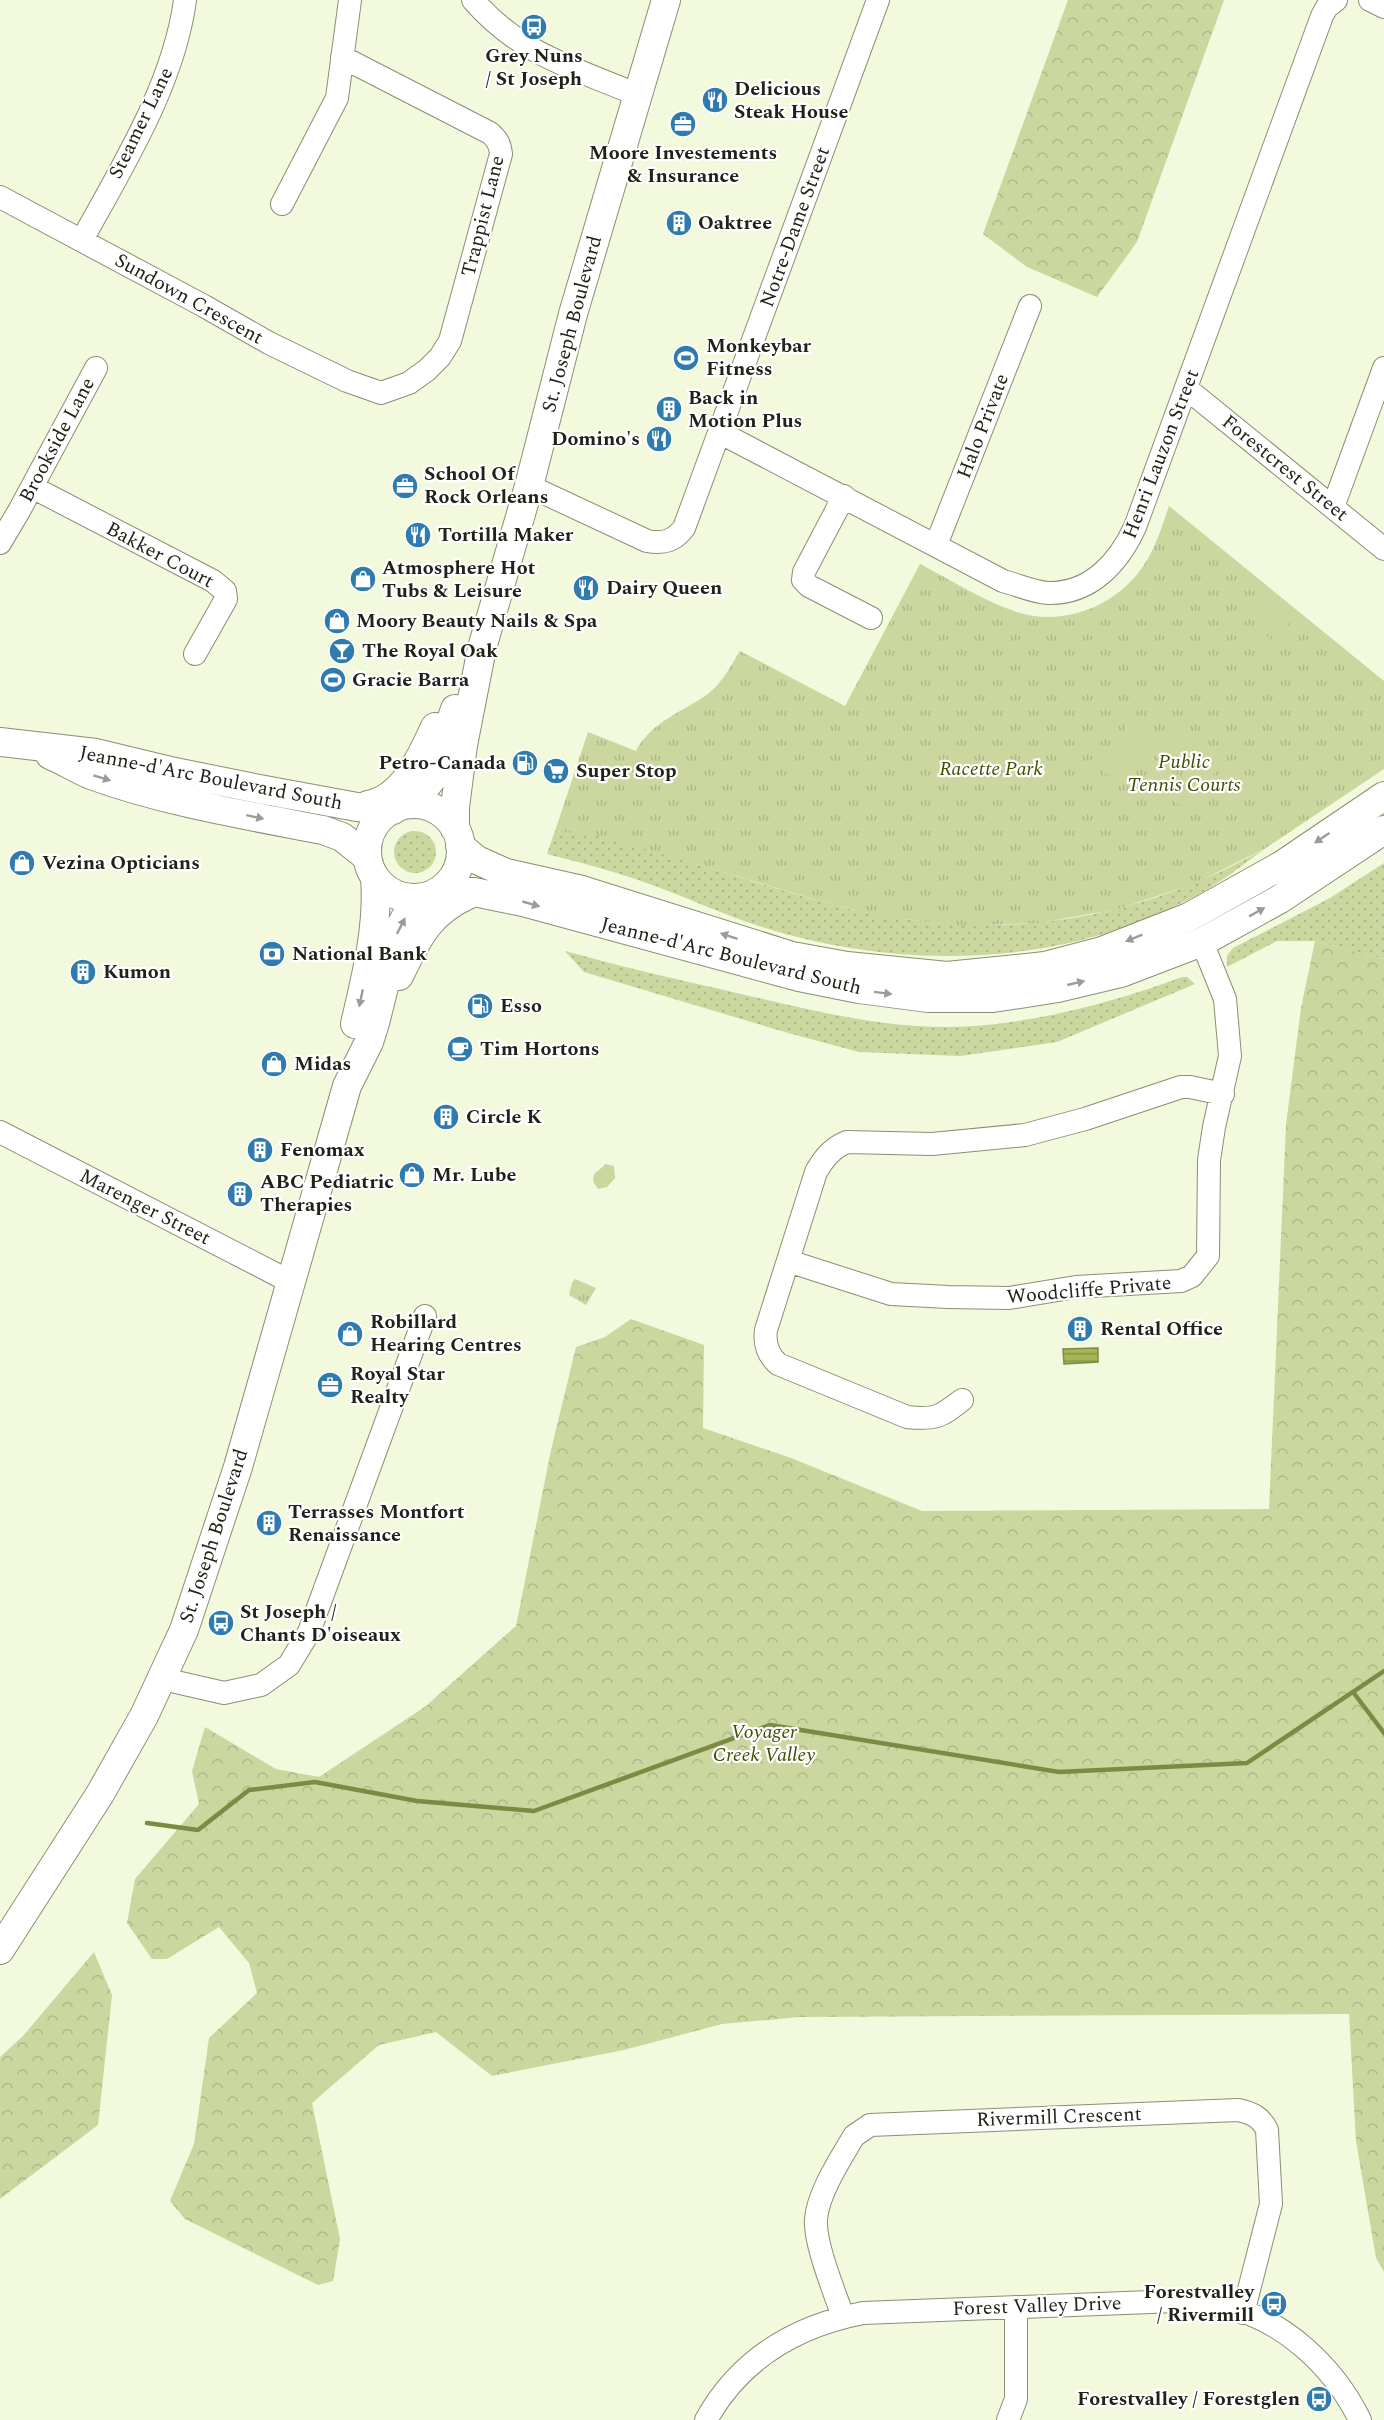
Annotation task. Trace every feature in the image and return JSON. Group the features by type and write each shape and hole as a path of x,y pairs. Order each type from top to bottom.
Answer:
{"main road":[{"name":"St. Joseph Boulevard","path":"458,838 455,807 482,648 529,486 573,314 666,0"},
{"name":"St. Joseph Boulevard","path":"402,807 431,780 463,685 482,648"},
{"path":"357,807 386,798 400,786 421,755 440,716 463,685"},
{"name":"Jeanne-d'Arc Boulevard South","path":"0,742 96,753 175,772 357,807 402,807"},
{"name":"Jeanne-d'Arc Boulevard South","path":"29,745 91,774 141,790 220,810 322,830 342,837 371,867"},
{"name":"Jeanne-d'Arc Boulevard South","path":"458,838 477,860 506,873 582,890 792,956 847,966 947,976 1045,966 1102,951 1189,917 1282,865 1384,796"},
{"path":"425,806 437,810 448,818 458,838 460,860 456,873 448,884 430,895 409,898 396,895 384,888 371,867 368,843 372,830 381,818 402,807 425,806"},
{"name":"Jeanne-d'Arc Boulevard South","path":"430,895 474,892 523,902 799,977 859,989 928,998 993,998 1121,973 1202,942 1280,899 1384,830"},
{"name":"St. Joseph Boulevard","path":"0,1950 100,1794 163,1679 184,1630 238,1467 347,1086 352,1039 375,924 377,900 371,867"},
{"path":"375,1023 424,928 451,902 474,892"},
{"name":"St. Joseph Boulevard","path":"347,1086 369,1042 398,931 405,918 430,895"},
{"path":"1189,917 1202,942"}],"street":[{"name":"Steamer Lane","path":"82,240 161,89 172,58 185,0"},
{"path":"282,204 337,98 350,0"},
{"path":"473,0 503,31 532,50 638,96"},
{"name":"Notre-Dame Street","path":"529,486 647,541 669,541 678,536 684,528 878,0"},
{"name":"Henri Lauzon Street","path":"719,432 1003,581 1049,593 1062,591 1092,580 1112,565 1125,548 1135,527 1322,16 1327,7 1336,0"},
{"path":"1370,0 1384,8"},
{"name":"Trappist Lane","path":"342,57 490,133 501,148 450,341 440,357 409,383 381,393"},
{"name":"Sundown Crescent","path":"0,197 269,343 346,381 381,393"},
{"name":"Halo Private","path":"936,545 1030,306"},
{"name":"Brookside Lane","path":"0,543 96,368"},
{"path":"1333,507 1384,368"},
{"name":"Forestcrest Street","path":"1186,388 1384,549"},
{"name":"Bakker Court","path":"32,487 213,581 225,591 226,599 195,654"},
{"path":"844,496 804,572 803,580 809,586 871,618"},
{"name":"Woodcliffe Private","path":"788,1262 891,1294 948,1297 1009,1298 1091,1285 1181,1281 1192,1276 1208,1256 1209,1160 1230,1056 1225,999 1202,942"},
{"path":"962,1400 942,1416 925,1419 907,1417 778,1364 771,1358 765,1338 816,1172 824,1158 839,1145 847,1142 932,1144 1006,1137 1076,1122 1181,1087 1223,1094"},
{"name":"Marenger Street","path":"0,1132 290,1281"},
{"path":"163,1679 224,1693 261,1685 289,1665 309,1632 425,1316"},
{"name":"Rivermill Crescent","path":"843,2317 817,2237 816,2219 822,2198 854,2136 861,2129 870,2125 1238,2110 1252,2113 1263,2121 1267,2130 1271,2204 1243,2313"},
{"name":"Forest Valley Drive","path":"706,2420 724,2391 756,2359 801,2331 843,2317 863,2313 1176,2301 1223,2306 1272,2326 1292,2338 1316,2358 1340,2385 1352,2416"},
{"path":"1008,2420 1016,2399 1016,2307"}],"green space":[{"path":"1068,0 1224,0 1137,242 1097,297 1027,267 983,234"},
{"name":"Racette Park","path":"1169,506 1384,681 1384,769 1266,848 1194,884 1118,909 1039,923 959,926 879,916 827,903 604,837 555,831 588,732 636,751 642,741 659,724 714,689 740,651 845,706 920,564 978,596 1014,611 1032,616 1069,615 1103,602 1132,580 1152,551"},
{"path":"1267,600 1293,618 1282,633 1257,616"},
{"path":"1250,625 1276,642 1266,658 1240,640"},
{"path":"1128,723 1153,736 1129,785 1103,772"},
{"path":"1173,735 1221,759 1210,781 1162,758"},
{"path":"1158,765 1206,789 1195,812 1147,788"},
{"path":"415,831 430,837 436,852 430,867 415,873 400,867 394,852 400,837"},
{"path":"555,831 605,837 827,903 884,916 941,923 997,925 1052,921 1107,911 1160,896 1214,875 1266,848 1206,890 1155,916 1101,935 1045,948 988,955 931,956 874,951 817,942 762,927 639,880 547,854"},
{"path":"1384,863 1384,959 1315,941 1277,941 1227,967 1227,956 1233,948 1330,898"},
{"name":"Voyager Creek Valley","path":"1315,941 1384,959 1384,2272 1376,2258 1356,2141 1349,2014 800,2017 722,2024 624,2050 492,2076 436,2032 379,2045 312,2103 340,2239 333,2281 318,2285 185,2219 170,2201 194,2144 209,2038 257,1993 249,1963 219,1927 167,1959 152,1959 127,1923 135,1879 199,1804 192,1771 205,1727 276,1769 319,1777 426,1706 516,1626 551,1450 576,1347 605,1337 631,1319 704,1345 703,1428 791,1458 922,1511 1269,1509 1286,1125 1301,1008"},
{"path":"565,951 825,1013 915,1026 975,1026 1002,1023 1080,1009 1182,977 1187,977 1195,984 1057,1042 960,1056 859,1052 584,972"},
{"path":"606,1164 614,1166 615,1178 607,1187 598,1189 593,1181 594,1174"},
{"path":"575,1279 596,1288 586,1305 569,1295"},
{"path":"94,1952 112,1995 98,2125 0,2199 0,2057 23,2036"}],"shaded area":[{"path":"1098,1348 1098,1362 1064,1364 1063,1349"}],"waterway":[{"path":"147,1823 198,1830 249,1790 315,1782 417,1801 534,1811 770,1725 1059,1772 1247,1763 1384,1671"},
{"path":"1353,1692 1384,1733"}],"place":[{"name":"Grey Nuns / St Joseph","path":"534,27"},
{"name":"Delicious Steak House","path":"715,100"},
{"name":"Moore Investements & Insurance","path":"683,124"},
{"name":"Oaktree","path":"679,223"},
{"name":"Monkeybar Fitness","path":"686,358"},
{"name":"Back in Motion Plus","path":"669,409"},
{"name":"Domino's","path":"659,439"},
{"name":"School Of Rock Orleans","path":"405,486"},
{"name":"Tortilla Maker","path":"418,535"},
{"name":"Atmosphere Hot Tubs & Leisure","path":"363,579"},
{"name":"Dairy Queen","path":"586,588"},
{"name":"Moory Beauty Nails & Spa","path":"337,621"},
{"name":"The Royal Oak","path":"342,651"},
{"name":"Gracie Barra","path":"333,680"},
{"name":"Petro-Canada","path":"525,763"},
{"name":"Super Stop","path":"556,771"},
{"name":"Vezina Opticians","path":"22,863"},
{"name":"National Bank","path":"272,954"},
{"name":"Kumon","path":"83,972"},
{"name":"Esso","path":"480,1006"},
{"name":"Tim Hortons","path":"460,1049"},
{"name":"Midas","path":"274,1064"},
{"name":"Circle K","path":"446,1117"},
{"name":"Fenomax","path":"260,1150"},
{"name":"Mr. Lube","path":"412,1175"},
{"name":"ABC Pediatric Therapies","path":"240,1194"},
{"name":"Rental Office","path":"1080,1329"},
{"name":"Robillard Hearing Centres","path":"350,1334"},
{"name":"Royal Star Realty","path":"330,1385"},
{"name":"Terrasses Montfort Renaissance","path":"269,1523"},
{"name":"St Joseph / Chants D'oiseaux","path":"221,1623"},
{"name":"Forestvalley / Rivermill","path":"1274,2304"},
{"name":"Forestvalley / Forestglen","path":"1319,2399"}],"park label":[{"name":"Public Tennis Courts","path":"1184,774"}]}
